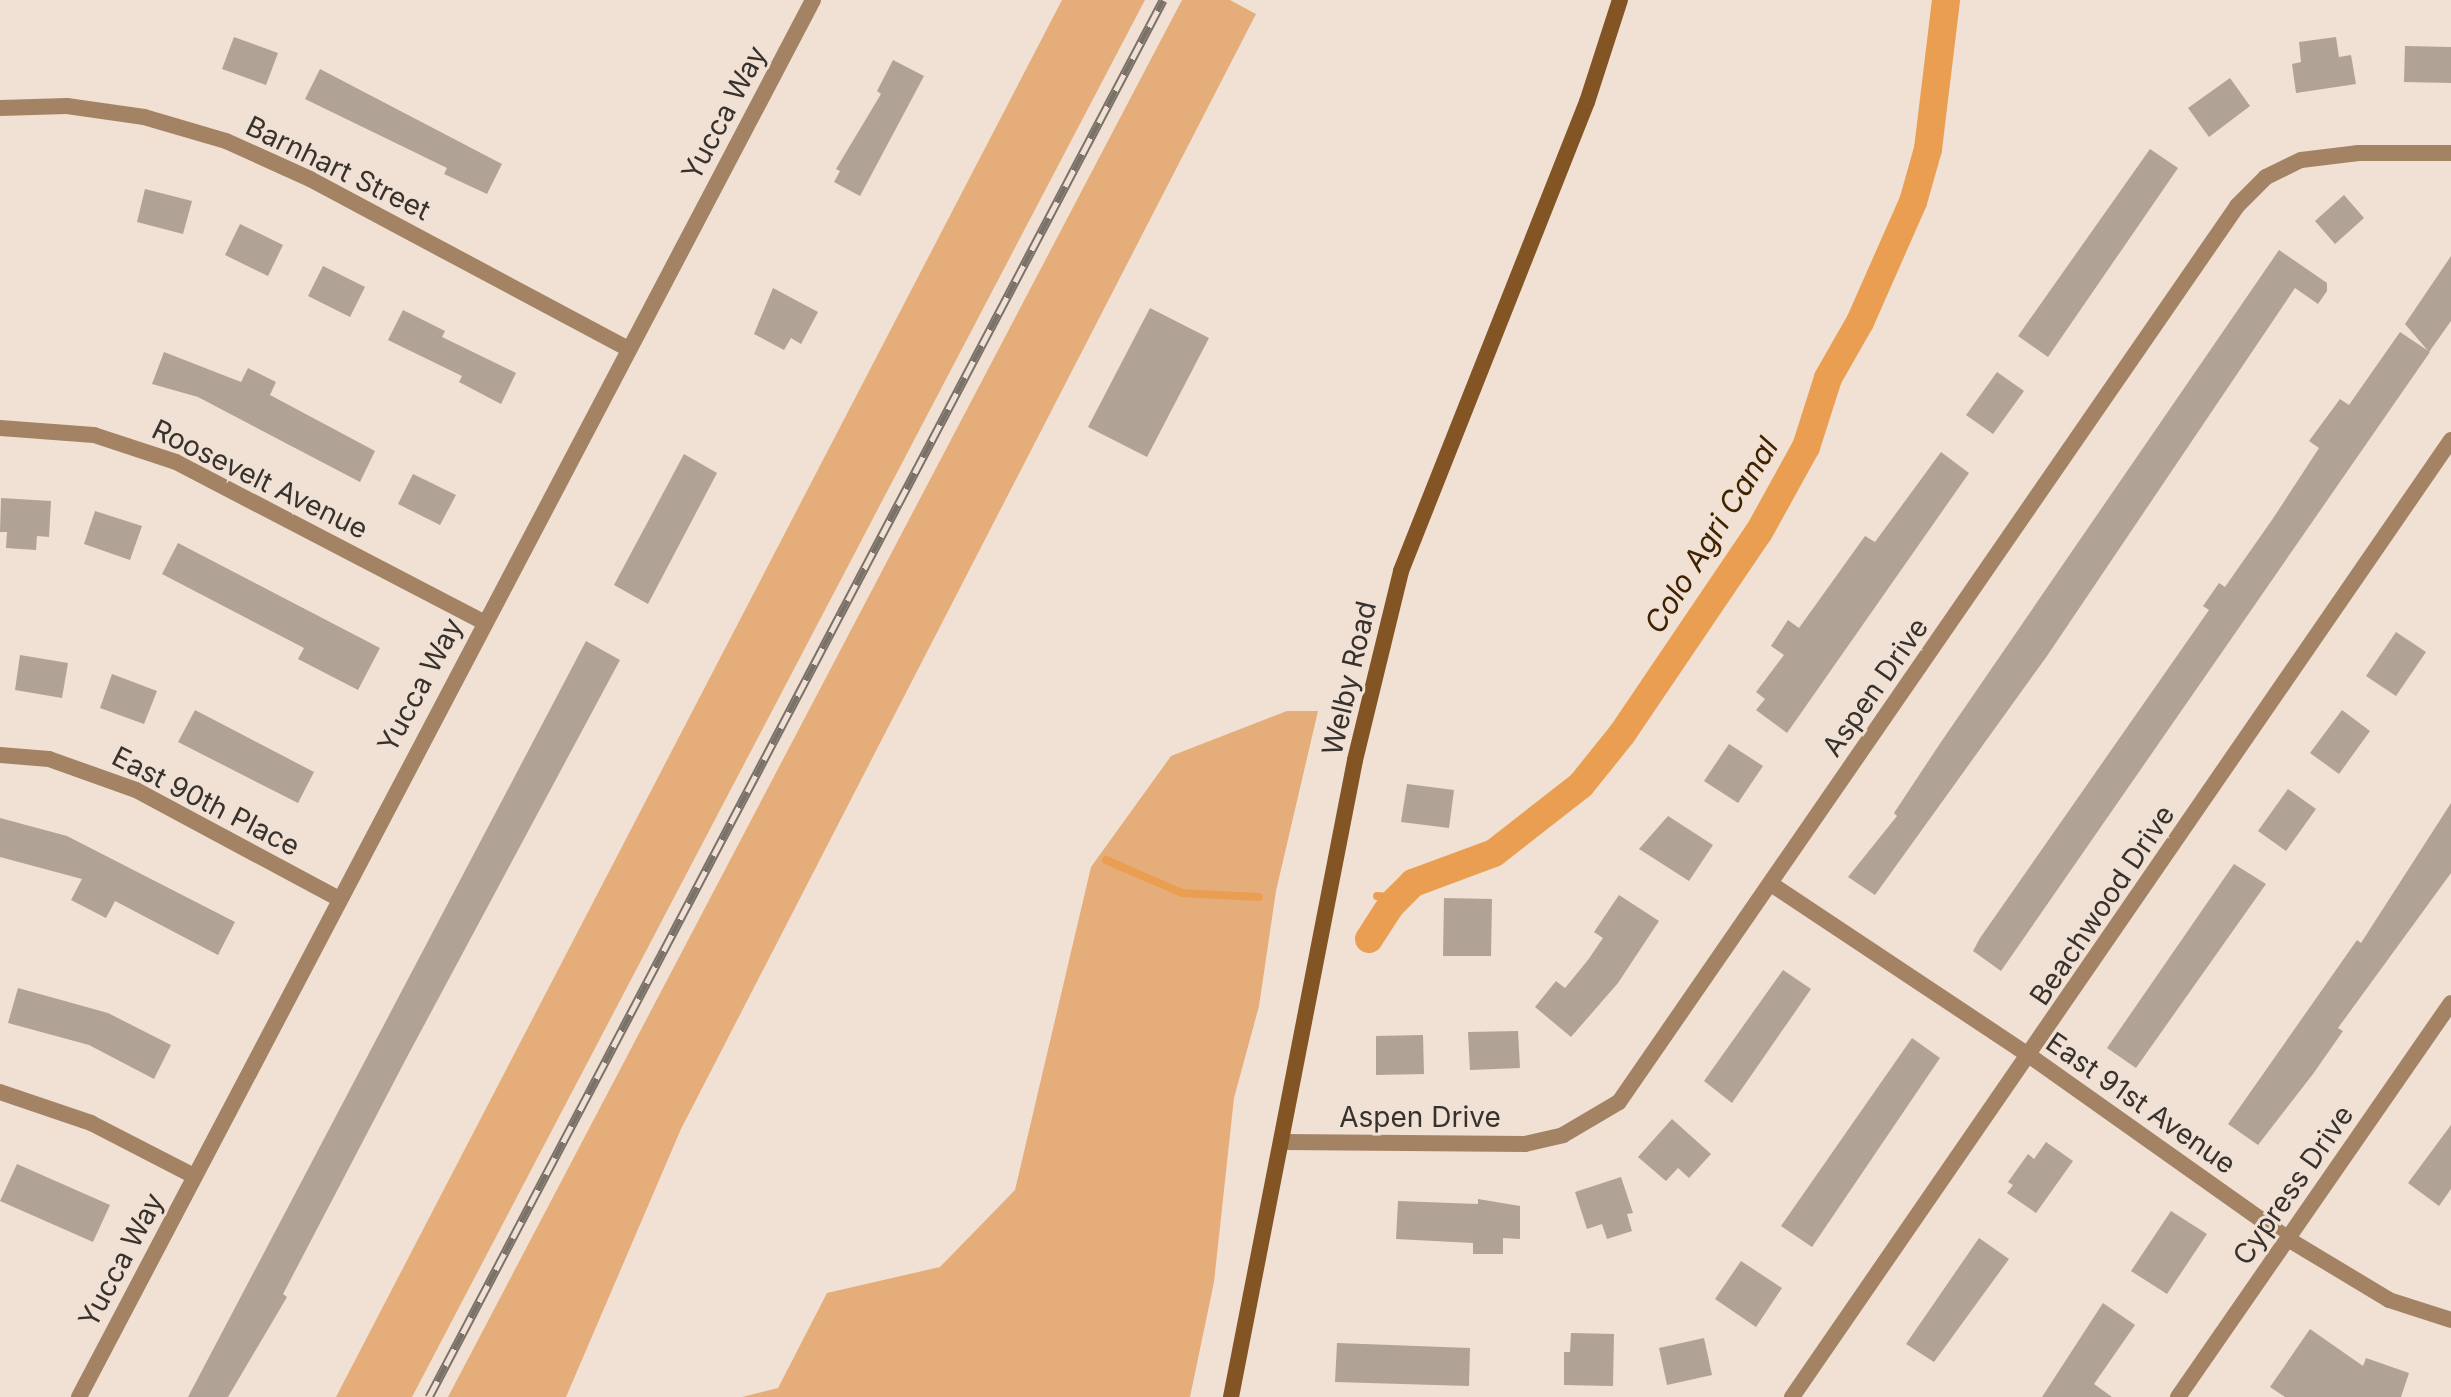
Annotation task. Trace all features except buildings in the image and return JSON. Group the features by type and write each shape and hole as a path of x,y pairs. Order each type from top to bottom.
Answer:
{"street":[{"name":"Yucca Way","path":"79,1397 337,898 813,0"},
{"name":"Welby Road","path":"1231,1397 1284,1142 1355,760 1401,571 1576,132 1620,0"},
{"name":"Barnhart Street","path":"0,108 67,106 144,117 226,141 310,179 629,349"},
{"name":"Aspen Drive","path":"1284,1142 1525,1144 1563,1135 1599,1116 1630,1090 2251,190 2283,167 2319,155 2451,153"},
{"name":"Roosevelt Avenue","path":"0,428 63,430 128,443 260,504 483,622"},
{"name":"Beachwood Drive","path":"1792,1397 2030,1056 2451,440"},
{"name":"East 90th Place","path":"0,755 49,759 136,790 337,898"},
{"name":"East 91st Avenue","path":"1771,884 2030,1056 2288,1239 2389,1300 2451,1320"},
{"name":"Cypress Drive","path":"2178,1397 2451,1003"},
{"path":"0,1092 91,1123 194,1176"}],"shaded area":[{"path":"1062,0 1145,0 412,1397 336,1397"},
{"path":"1182,0 1230,0 1256,14 681,1129 566,1397 448,1397"},
{"path":"1287,711 1318,711 1276,891 1259,1006 1234,1098 1214,1282 1190,1397 742,1397 778,1388 827,1293 940,1267 1015,1190 1091,867 1171,756"}],"waterway":[{"name":"Colo Agri Canal","path":"1369,939 1391,905 1413,883 1494,853 1581,785 1622,734 1759,532 1806,447 1828,378 1860,322 1913,202 1928,149 1946,0"},
{"path":"1106,860 1182,893 1259,897"},
{"path":"1377,896 1398,898"}],"railway":[{"path":"429,1397 1163,0"}]}
